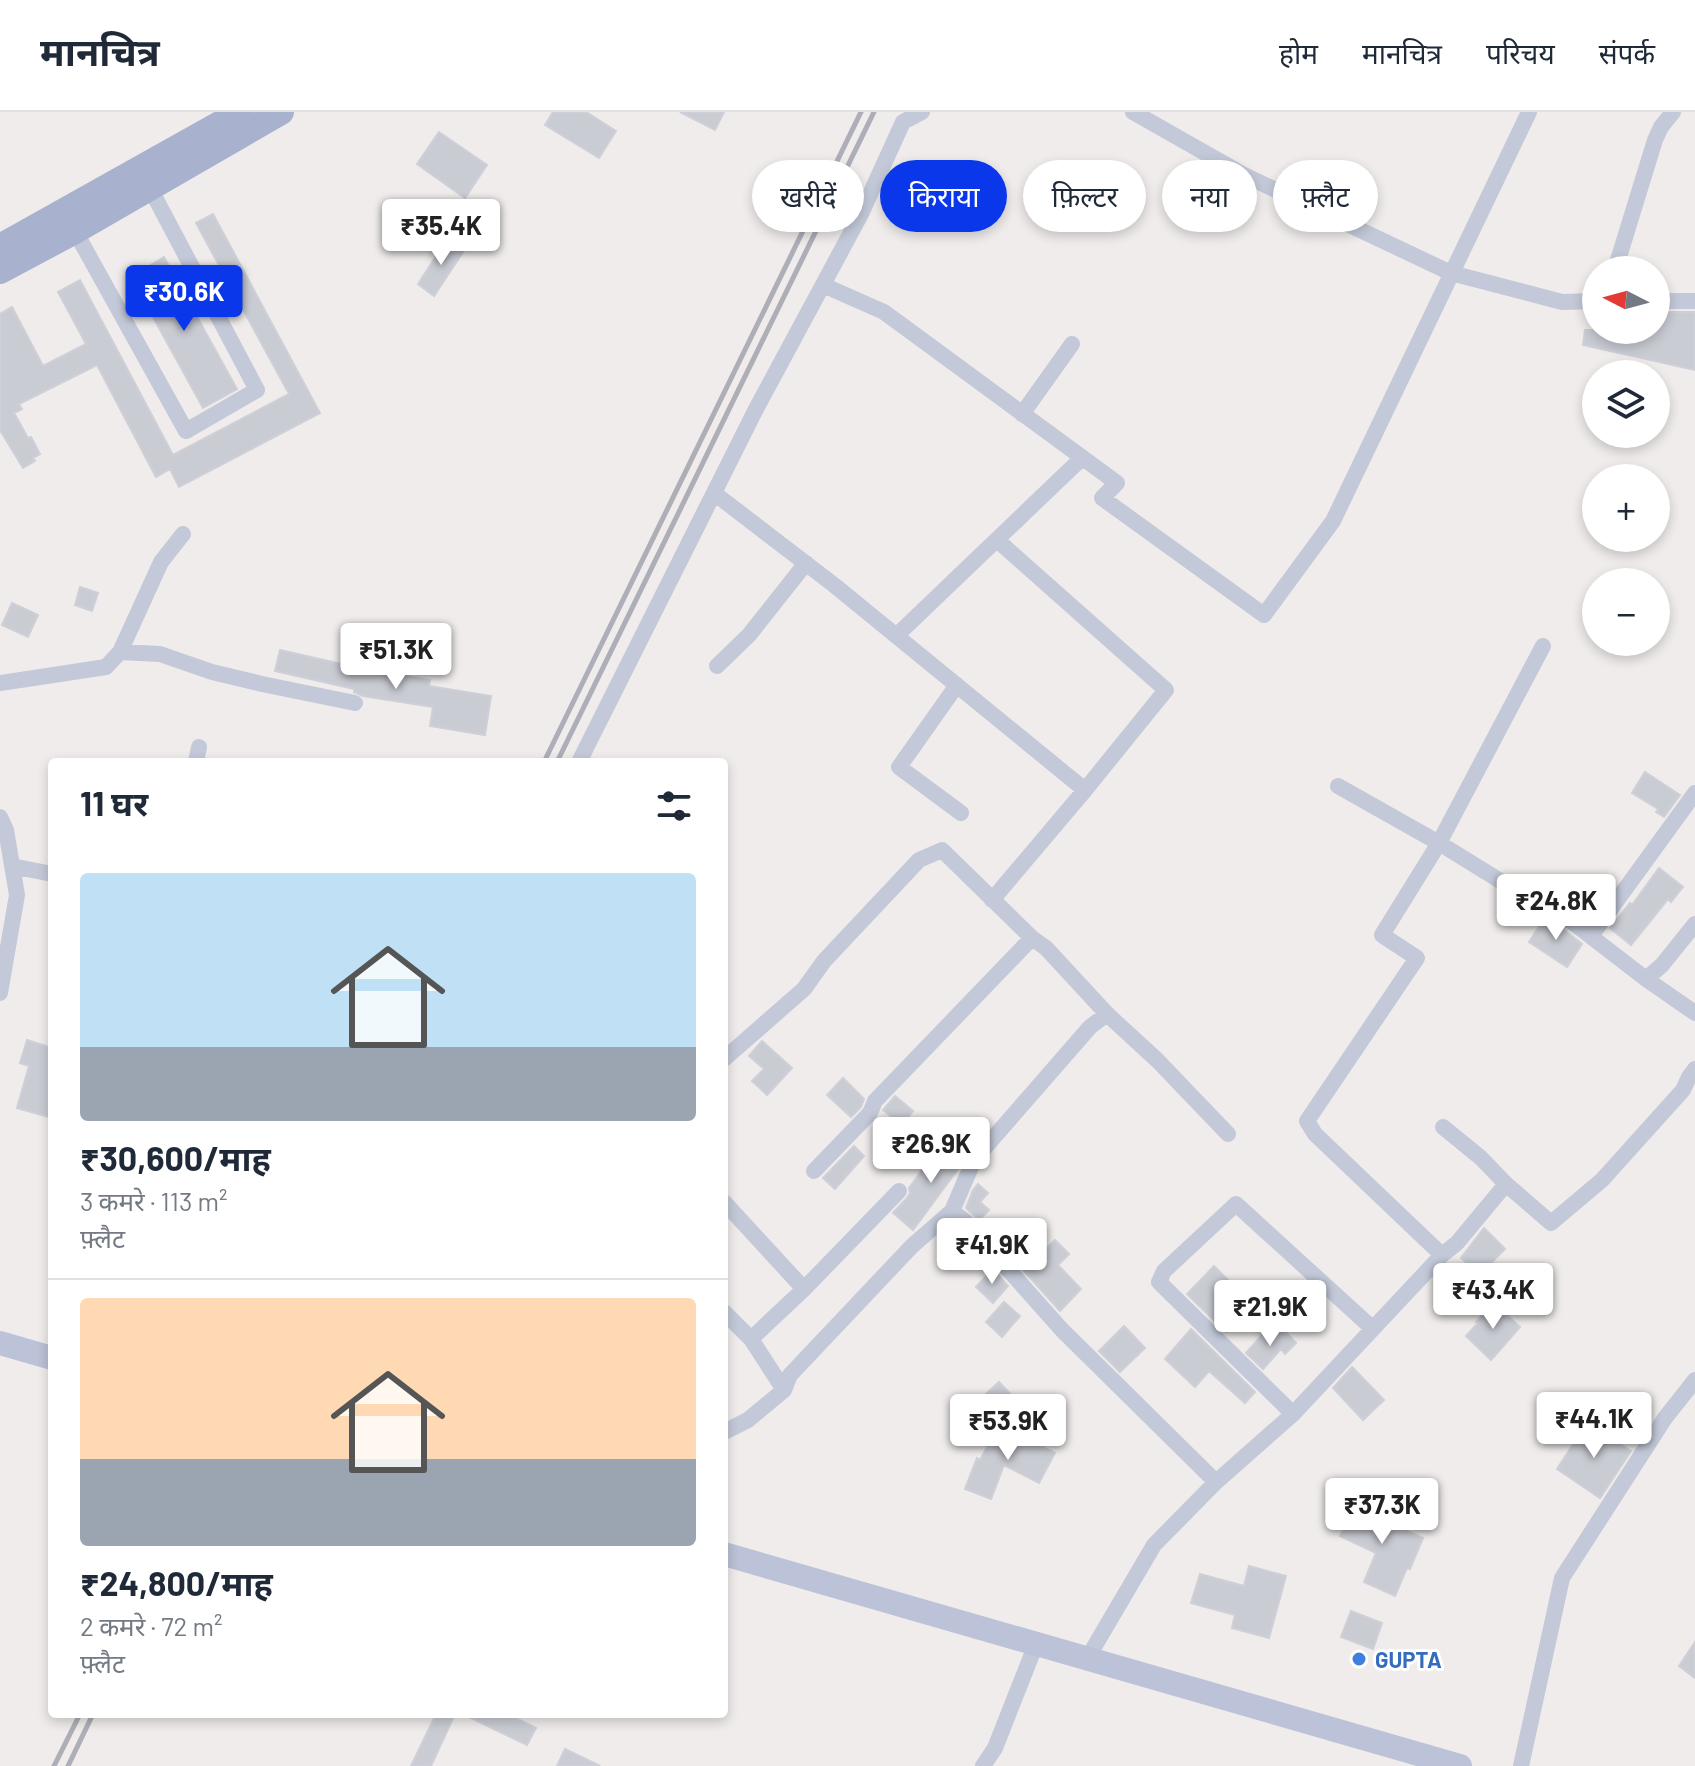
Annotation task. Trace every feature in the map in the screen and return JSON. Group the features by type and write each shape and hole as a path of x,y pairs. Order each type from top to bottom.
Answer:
{"main road":[{"path":"0,247 241,112"},
{"path":"0,271 281,112"},
{"path":"0,1343 48,1357"},
{"path":"728,1555 1460,1766"}],"street":[{"path":"581,758 714,493 861,214 904,117 922,112"},
{"path":"1133,112 1244,175 1451,273 1562,302 1582,301"},
{"path":"823,285 884,312 1117,483 1102,498 1264,615 1333,521 1529,112"},
{"path":"1619,256 1655,140 1673,112"},
{"path":"75,231 186,431 257,390 150,188"},
{"path":"1670,301 1695,301"},
{"path":"1022,414 1072,344"},
{"path":"896,636 1082,458"},
{"path":"714,493 806,563 1085,790"},
{"path":"0,683 106,667 120,652 161,562 183,534"},
{"path":"992,900 1166,690 997,540"},
{"path":"717,666 749,635 806,563"},
{"path":"1442,1255 1315,1134 1307,1121 1417,958 1382,935 1439,843 1543,646"},
{"path":"120,652 160,654 224,675 355,703"},
{"path":"957,685 899,767 961,813"},
{"path":"1338,786 1515,890 1554,908 1695,1013"},
{"path":"1591,936 1695,793"},
{"path":"0,817 6,830 17,895 0,993"},
{"path":"728,1056 804,989 824,961 919,860 942,850 1046,948 1107,1014 1157,1060 1228,1134"},
{"path":"12,866 48,873"},
{"path":"1646,979 1662,965 1695,924"},
{"path":"814,1171 870,1113 875,1101 1032,938"},
{"path":"728,1430 748,1420 784,1390 790,1375 912,1246 952,1211 974,1160 1090,1027 1107,1014"},
{"path":"1443,1127 1551,1223 1602,1180 1683,1090 1695,1069"},
{"path":"1087,1659 1154,1545 1216,1482 1293,1414 1442,1255 1457,1243 1506,1184"},
{"path":"751,1339 899,1191"},
{"path":"1293,1414 1159,1282 1164,1271 1236,1204 1372,1328"},
{"path":"728,1206 804,1289"},
{"path":"952,1211 965,1221 1062,1330 1216,1482"},
{"path":"728,1316 751,1339 784,1390"},
{"path":"1521,1766 1562,1578 1665,1418 1695,1380"},
{"path":"983,1766 995,1748 1036,1644"}],"building":[{"path":"553,112 586,112 616,131 599,158 545,125"},
{"path":"680,112 724,112 715,130"},
{"path":"439,132 487,165 465,198 417,164"},
{"path":"213,214 320,413 179,487 170,469 156,477 97,365 19,404 22,409 14,413 40,454 23,468 0,430 0,314 12,307 43,366 86,344 58,292 80,280 173,455 289,394 196,223"},
{"path":"448,238 465,249 434,296 418,284"},
{"path":"164,257 237,389 203,408 131,277"},
{"path":"1670,312 1695,312 1695,370 1670,364 1670,360 1650,360 1583,345 1670,344"},
{"path":"80,587 98,593 92,611 75,605"},
{"path":"12,603 38,615 28,637 2,625"},
{"path":"280,650 430,680 429,686 491,696 485,735 430,726 433,707 363,696 354,689 275,671"},
{"path":"1645,772 1680,795 1664,817 1656,812 1658,809 1632,793"},
{"path":"1659,868 1683,887 1671,902 1668,899 1631,945 1610,928 1630,903 1632,905"},
{"path":"1546,916 1582,944 1567,967 1529,942"},
{"path":"27,1040 48,1047 48,1117 17,1108 29,1066 20,1063"},
{"path":"762,1041 792,1068 767,1095 752,1081 764,1069 749,1056"},
{"path":"843,1078 864,1099 851,1117 827,1095"},
{"path":"895,1096 913,1111 902,1125 883,1110"},
{"path":"953,1139 968,1150 958,1169 913,1230 893,1213 907,1198 909,1188 923,1169 927,1173"},
{"path":"854,1146 864,1156 835,1189 823,1178"},
{"path":"978,1184 988,1193 980,1202 989,1210 979,1220 966,1208"},
{"path":"1484,1228 1505,1249 1479,1275 1461,1258"},
{"path":"1055,1240 1069,1254 1058,1265 1081,1289 1060,1311 1024,1271"},
{"path":"1214,1266 1253,1305 1226,1332 1187,1294"},
{"path":"993,1269 1008,1286 993,1303 976,1287"},
{"path":"1004,1302 1020,1316 1002,1337 986,1322"},
{"path":"1494,1303 1520,1327 1491,1360 1466,1336"},
{"path":"1124,1326 1145,1348 1120,1372 1099,1351"},
{"path":"1282,1328 1296,1343 1285,1354 1281,1349 1263,1369 1246,1353 1262,1335 1268,1341"},
{"path":"1191,1329 1255,1392 1245,1403 1209,1371 1195,1387 1165,1359"},
{"path":"1352,1367 1384,1400 1363,1420 1333,1388"},
{"path":"999,1382 1017,1401 991,1425 973,1406"},
{"path":"1587,1423 1631,1451 1600,1498 1557,1469"},
{"path":"998,1427 1029,1445 1031,1441 1055,1453 1039,1483 1004,1465 991,1499 965,1489 977,1458 980,1460"},
{"path":"1358,1498 1386,1511 1382,1520 1423,1538 1395,1596 1364,1582 1376,1553 1340,1536"},
{"path":"1249,1566 1286,1576 1269,1638 1232,1628 1235,1615 1191,1603 1200,1574 1244,1586"},
{"path":"1351,1611 1382,1623 1373,1649 1341,1637"},
{"path":"1695,1642 1695,1678 1679,1666"},
{"path":"434,1718 453,1718 431,1766 411,1766"},
{"path":"471,1718 515,1718 536,1728 527,1745"},
{"path":"565,1749 600,1766 557,1766"}],"railway":[{"path":"546,758 861,112"},
{"path":"559,758 874,112"},
{"path":"54,1766 78,1718"},
{"path":"68,1766 91,1718"}],"place":[{"name":"GUPTA","path":"1359,1659"}]}
